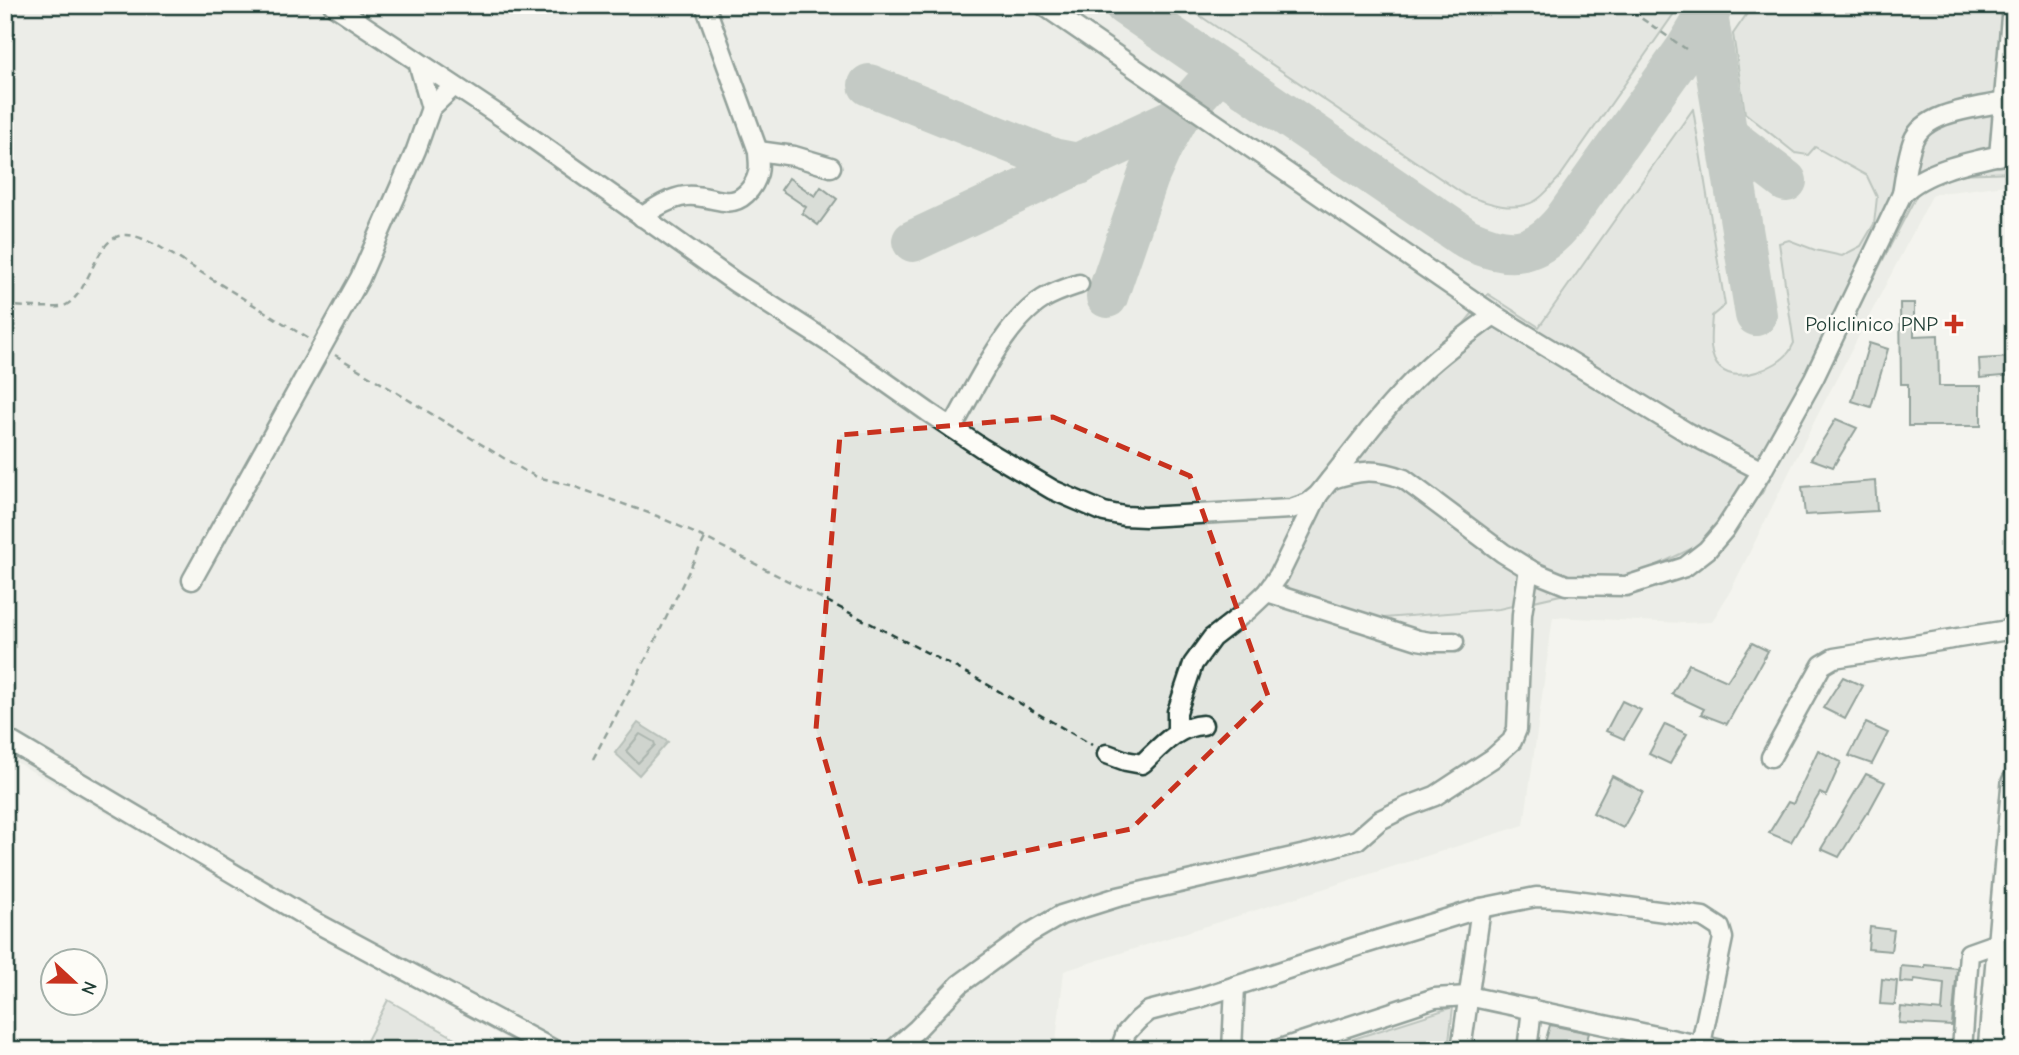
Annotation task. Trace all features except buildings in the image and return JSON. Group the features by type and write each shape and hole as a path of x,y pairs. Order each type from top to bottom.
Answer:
{"main road":[{"path":"1990,1050 2007,939 2014,782"},
{"path":"2008,1050 2014,992"}],"street":[{"path":"333,5 509,122 736,282 982,448 1053,490 1104,512 1144,517 1196,515 1291,509 1308,503 1324,488 1378,418 1422,373 1451,346 1494,315"},
{"path":"642,217 661,204 683,196 694,195 728,202 739,200 753,186 759,170 758,151 705,5"},
{"path":"1043,5 1494,315 1688,433 1762,471"},
{"path":"1902,194 1912,184 1937,172 2007,154 2004,102 2012,5"},
{"path":"418,62 431,107"},
{"path":"192,580 374,250 431,107 454,86"},
{"path":"1177,733 1177,712 1193,664 1212,638 1267,592 1279,575 1324,488 1349,474 1385,472 1404,479 1503,552 1529,569 1566,585 1626,586 1685,567 1707,550 1725,529 1762,471 1814,379 1902,194 1914,139 1925,124 1942,116 2004,102"},
{"path":"758,151 794,156 831,167"},
{"path":"952,428 1016,323 1044,298 1079,284"},
{"path":"893,1050 960,984 1030,933 1061,915 1118,897 1357,840 1380,820 1435,796 1493,758 1512,741 1517,729 1522,614 1529,569"},
{"path":"1267,592 1418,640 1454,642"},
{"path":"1771,757 1822,665 1834,657 2014,629"},
{"path":"1107,754 1142,764 1177,733 1191,725 1203,725"},
{"path":"5,738 315,922 554,1050"},
{"path":"1120,1050 1126,1033 1149,1011 1199,998 1481,908 1536,897 1703,917 1720,928 1723,938 1701,1044"},
{"path":"1461,1050 1481,908"},
{"path":"1962,1050 1969,953 2007,939"},
{"path":"1232,1050 1235,986"},
{"path":"1277,1050 1435,998 1468,996 1722,1050"},
{"path":"1527,1050 1532,1009"}],"path":[{"path":"1622,5 1686,49"},
{"path":"5,306 62,308 74,299 107,242 124,234 139,237 160,247 525,471 657,516 705,538 976,678 1107,754"},
{"path":"593,760 705,538"}],"highlighted area":[{"path":"1053,417 1190,476 1268,696 1131,829 861,885 816,729 840,435"}],"shaded area":[{"path":"5,5 2014,5 2014,184 1933,194 1815,420 1732,588 1712,622 1553,617 1524,825 1064,971 1055,1050 526,1050 5,756"},
{"path":"1184,5 1680,5 1559,178 1535,201 1527,205 1509,206 1491,204 1465,195"},
{"path":"1753,5 2014,5 2014,172 1927,175 1762,493 1695,547 1626,580 1499,609 1358,620 1274,593 1320,501 1488,294 1539,327 1693,109 1725,305 1712,316 1713,357 1727,373 1746,374 1776,364 1790,351 1794,343 1779,243 1789,240 1842,256 1861,246 1874,224 1877,197 1867,176 1815,147 1808,155 1795,153 1745,113 1733,34"},
{"path":"388,1000 474,1049 474,1050 362,1050"},
{"path":"1453,1007 1448,1050 1319,1050"}],"water":[{"path":"638,723 668,742 639,775 615,753"}],"taxiway":[{"path":"1125,5 1467,239 1507,251 1530,248 1552,234 1563,222 1686,49 1713,5"},
{"path":"1707,14 1756,315"},
{"path":"1107,297 1148,177 1162,146 1178,117 1219,70"},
{"path":"869,85 1053,159 1079,164"},
{"path":"913,241 1178,117"},
{"path":"1727,136 1786,181"}],"place":[{"name":"Policlinico PNP","path":"1954,324"}]}
